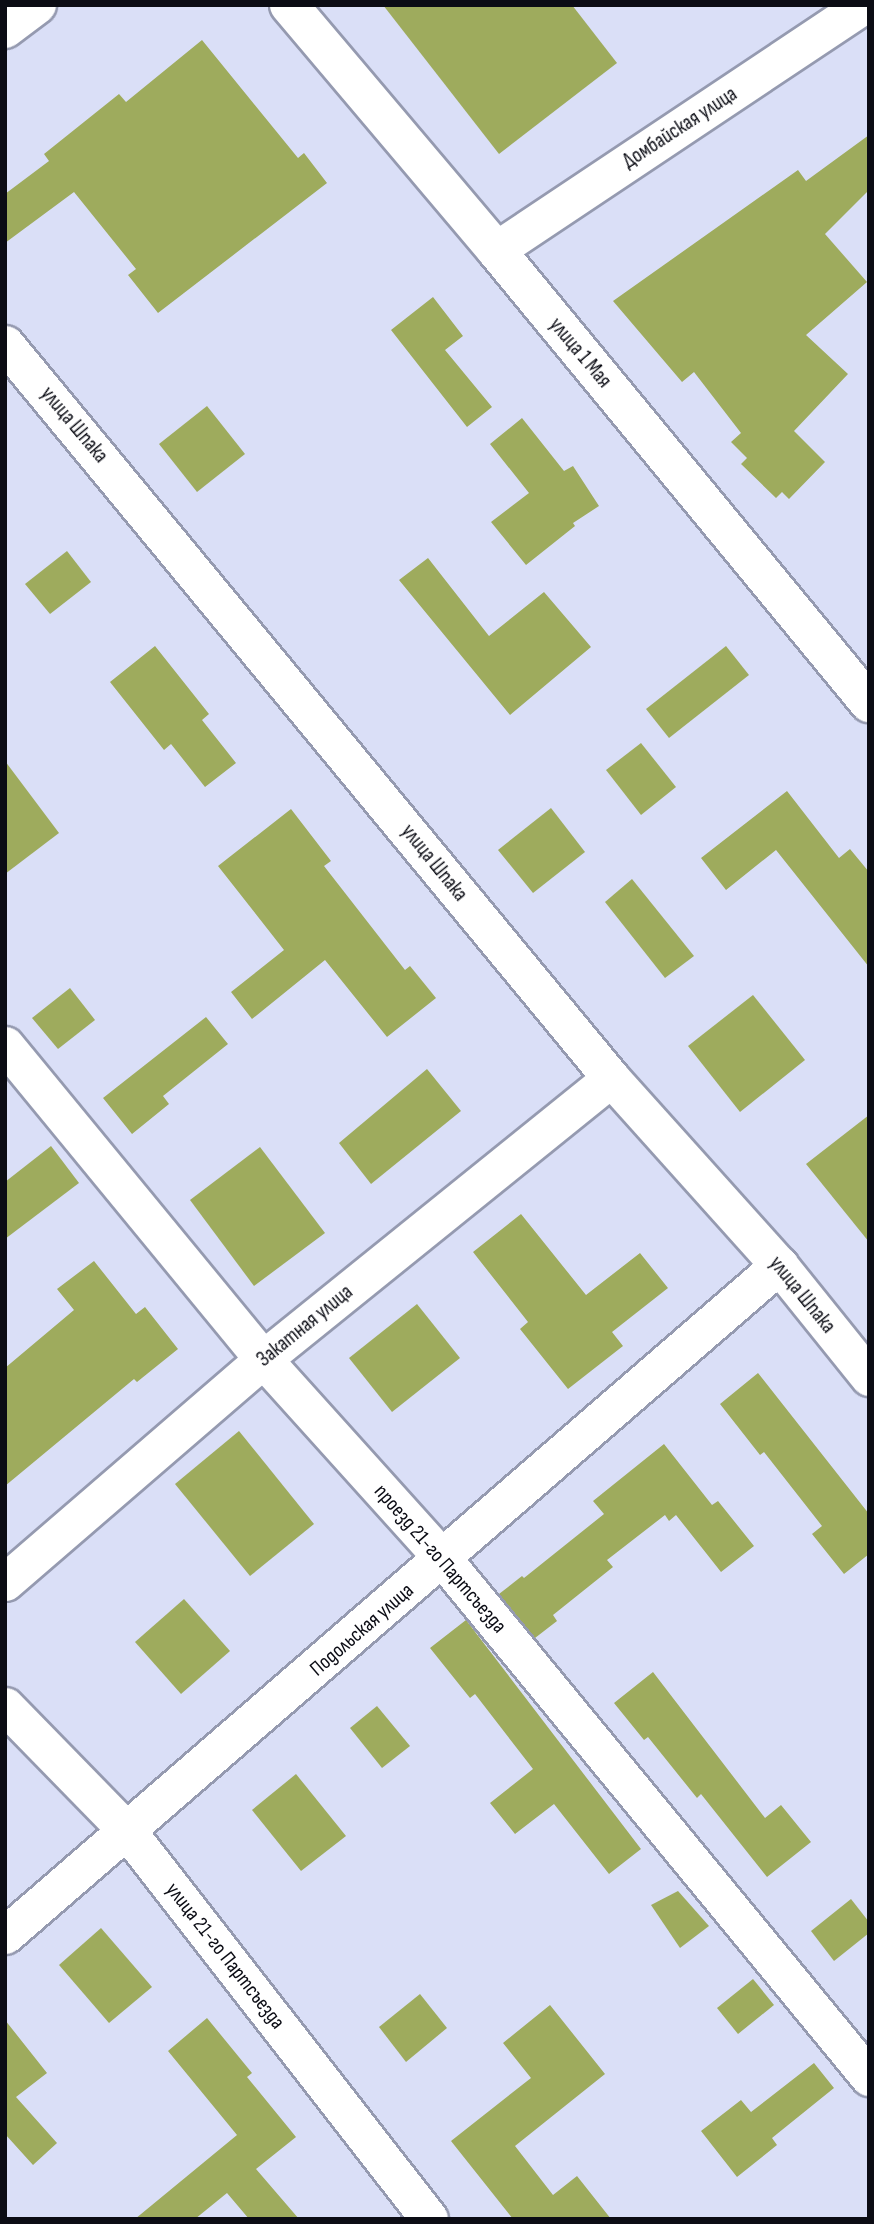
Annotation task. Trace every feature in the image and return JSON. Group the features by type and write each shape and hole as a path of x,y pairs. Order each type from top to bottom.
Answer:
{"street":[{"path":"5,29 37,5"},
{"name":"улица 1 Мая","path":"289,5 869,702"},
{"name":"Домбайская улица","path":"495,250 864,5"},
{"name":"улица Шпака","path":"5,344 611,1078 779,1265 869,1377"},
{"name":"проезд 21-го Партсъезда","path":"5,1045 263,1359 443,1559 869,2077"},
{"name":"Закатная улица","path":"5,1582 263,1359 611,1078"},
{"name":"Подольская улица","path":"5,1935 128,1832 779,1265"},
{"name":"улица 21-го Партсъезда","path":"5,1706 128,1832 429,2219"}],"building":[{"path":"383,5 572,5 617,63 499,154"},
{"path":"202,40 298,158 304,153 327,183 158,313 128,275 136,269 74,192 5,243 5,194 49,161 44,154 119,94 126,102"},
{"path":"869,135 869,190 825,234 867,282 806,335 848,374 794,431 825,462 789,499 782,492 776,498 741,464 747,458 731,442 741,433 694,372 682,382 613,301 798,170 806,181"},
{"path":"433,297 463,336 445,350 492,407 467,427 391,330"},
{"path":"207,406 245,454 197,492 159,444"},
{"path":"522,418 564,471 573,466 599,506 573,523 575,526 526,565 491,522 529,493 490,444"},
{"path":"67,551 91,582 50,614 25,584"},
{"path":"428,558 489,636 544,592 591,647 510,715 399,580"},
{"path":"155,646 209,714 202,720 236,763 205,787 171,744 164,750 110,682"},
{"path":"726,646 749,675 669,738 646,709"},
{"path":"641,743 676,787 641,815 606,770"},
{"path":"5,761 59,833 5,874"},
{"path":"787,791 839,858 850,849 869,872 869,967 776,850 726,890 701,858"},
{"path":"551,808 585,852 533,893 498,850"},
{"path":"291,809 331,861 324,866 405,970 410,966 436,998 387,1037 325,960 252,1019 231,992 284,950 218,866"},
{"path":"632,879 694,956 665,978 605,902"},
{"path":"70,988 95,1020 58,1049 32,1018"},
{"path":"753,995 805,1060 740,1112 688,1046"},
{"path":"206,1017 228,1044 163,1096 169,1104 132,1134 103,1098"},
{"path":"427,1069 461,1111 371,1184 339,1143"},
{"path":"869,1115 869,1242 806,1164"},
{"path":"51,1146 79,1183 5,1239 5,1182"},
{"path":"260,1147 325,1233 254,1286 190,1200"},
{"path":"521,1214 586,1295 640,1253 668,1288 612,1332 623,1346 568,1389 520,1329 528,1322 473,1252"},
{"path":"94,1261 136,1314 145,1307 178,1349 137,1382 134,1379 5,1486 5,1368 74,1310 57,1289"},
{"path":"417,1304 460,1358 392,1412 349,1358"},
{"path":"758,1373 869,1514 869,1554 844,1574 812,1534 822,1526 764,1452 760,1455 720,1404"},
{"path":"239,1431 314,1524 250,1576 175,1484"},
{"path":"664,1444 712,1505 718,1501 754,1546 721,1572 676,1515 669,1521 665,1515 607,1560 613,1567 553,1615 557,1621 535,1638 499,1594 522,1576 524,1578 604,1514 593,1501"},
{"path":"184,1599 230,1651 181,1694 135,1642"},
{"path":"466,1620 641,1849 609,1874 554,1804 515,1834 490,1803 533,1769 475,1694 470,1698 430,1648"},
{"path":"653,1672 765,1818 781,1805 811,1842 767,1877 701,1794 697,1798 648,1737 644,1740 614,1703"},
{"path":"377,1706 410,1746 382,1768 350,1728"},
{"path":"296,1774 346,1836 301,1871 252,1810"},
{"path":"678,1891 709,1926 680,1948 651,1905"},
{"path":"851,1899 869,1922 869,1933 834,1961 811,1931"},
{"path":"101,1928 152,1987 109,2023 59,1965"},
{"path":"753,1979 774,2005 738,2034 717,2008"},
{"path":"420,1994 447,2028 406,2062 379,2027"},
{"path":"550,2005 605,2074 515,2146 553,2195 577,2176 611,2219 513,2219 451,2141 531,2078 503,2043"},
{"path":"207,2018 252,2073 247,2077 296,2137 256,2169 299,2219 249,2219 227,2193 195,2219 135,2219 237,2135 168,2051"},
{"path":"5,2020 47,2073 16,2097 57,2143 33,2165 5,2134"},
{"path":"814,2063 834,2088 772,2138 777,2145 737,2177 701,2131 741,2100 751,2112"}]}
